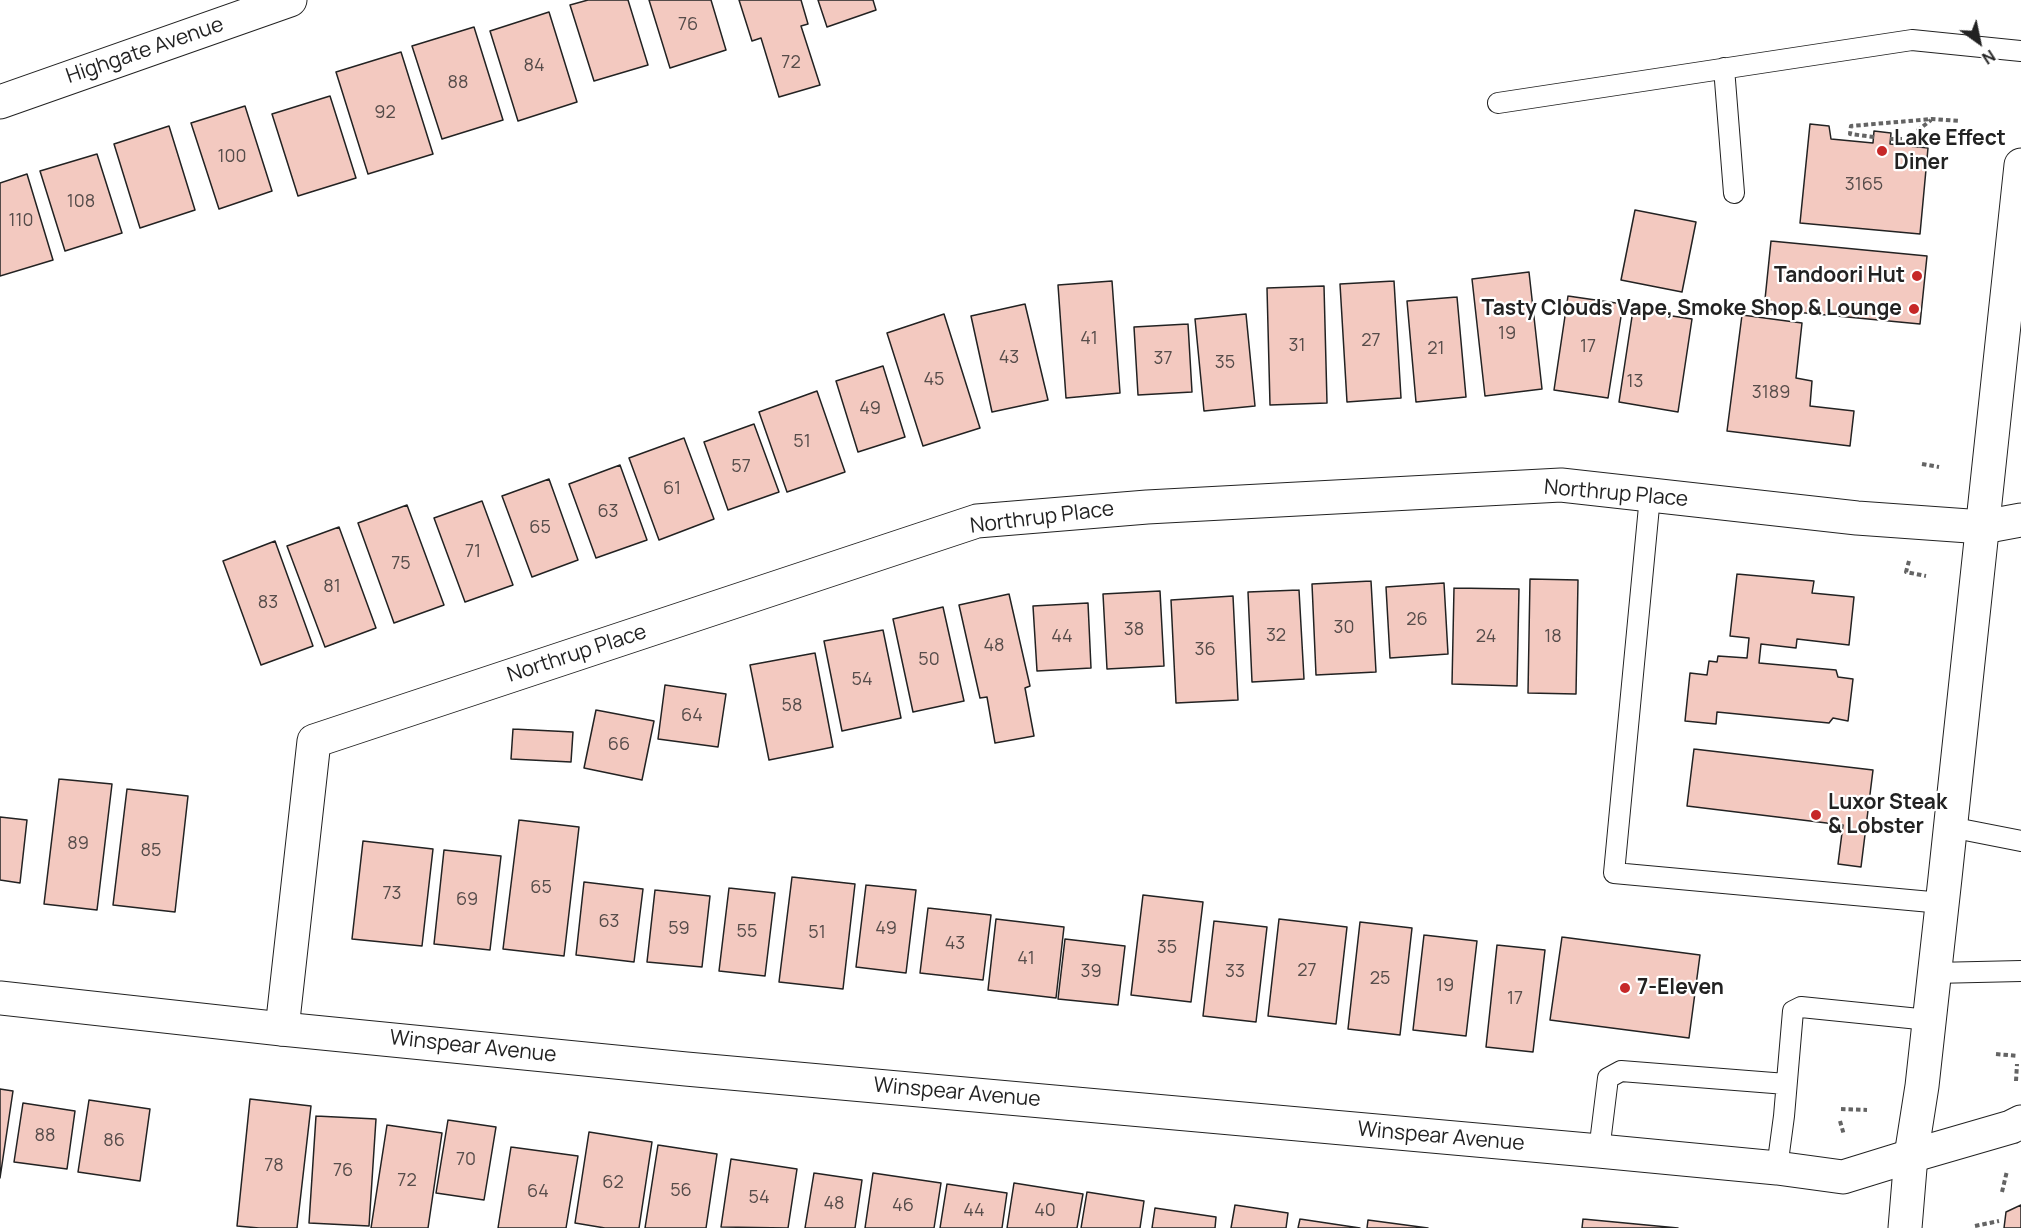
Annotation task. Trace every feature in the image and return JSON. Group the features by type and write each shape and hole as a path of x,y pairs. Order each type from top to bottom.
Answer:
{"street":[{"name":"Highgate Avenue","path":"0,102 290,0"},
{"path":"1905,1228 1911,1156 1942,903 2021,165"},
{"name":"Northrup Place","path":"282,1029 314,741 977,521 1147,507 1562,486 1857,518 1983,527 2021,520"},
{"name":"Winspear Avenue","path":"0,998 282,1029 698,1070 1599,1151 1777,1168 1843,1177 2021,1122"}],"lane":[{"path":"1498,104 1912,40 2021,51"},
{"path":"1724,68 1734,193"},
{"path":"1650,495 1614,873 1942,903"},
{"path":"1950,827 2021,841"},
{"path":"1934,974 2021,971"},
{"path":"1777,1168 1793,1011 1801,1007 1929,1020"},
{"path":"1599,1151 1608,1078 1621,1071 1786,1084"}],"path":[{"path":"1874,137 1850,134 1851,126 1932,119 1960,121"},
{"path":"1890,139 1907,139 1932,119"},
{"path":"1922,464 1939,467"},
{"path":"1906,572 1926,576"},
{"path":"1996,1054 2018,1056"},
{"path":"2016,1081 2017,1064"},
{"path":"1841,1109 1867,1110"},
{"path":"1840,1121 1846,1141"},
{"path":"2002,1192 2007,1171"},
{"path":"1975,1226 1999,1221"}],"building":[{"path":"588,0 628,0 648,65 594,81 570,5"},
{"path":"649,0 711,0 726,50 670,68"},
{"path":"739,0 801,0 808,24 801,26 820,85 779,97 761,38 752,41"},
{"path":"818,0 873,0 876,10 827,27"},
{"path":"549,12 577,102 518,121 490,31"},
{"path":"474,27 503,120 442,139 412,46"},
{"path":"401,52 433,154 368,174 336,72"},
{"path":"330,96 356,178 298,196 272,114"},
{"path":"245,106 272,191 219,209 191,123"},
{"path":"1810,124 1829,126 1831,139 1873,143 1874,131 1891,133 1890,144 1928,148 1920,234 1800,223"},
{"path":"169,126 195,210 140,228 114,144"},
{"path":"97,154 122,233 65,251 40,171"},
{"path":"27,174 53,260 0,276 0,183"},
{"path":"1635,210 1696,222 1682,292 1621,280"},
{"path":"1771,241 1927,256 1920,324 1764,309"},
{"path":"1529,272 1542,389 1485,396 1472,279"},
{"path":"1112,281 1120,393 1066,398 1058,285"},
{"path":"1394,281 1401,398 1347,402 1340,284"},
{"path":"1324,286 1327,403 1270,405 1267,288"},
{"path":"1568,296 1623,304 1608,398 1554,390"},
{"path":"1457,297 1466,397 1416,402 1407,301"},
{"path":"1025,304 1048,400 992,412 971,316"},
{"path":"1633,310 1692,319 1678,412 1619,402"},
{"path":"944,314 980,428 923,446 887,333"},
{"path":"1246,314 1255,406 1204,411 1195,319"},
{"path":"1742,315 1802,323 1796,378 1812,381 1810,406 1854,411 1850,446 1727,431"},
{"path":"1188,324 1192,392 1138,395 1134,327"},
{"path":"883,366 905,437 858,452 836,381"},
{"path":"817,391 845,472 787,492 759,412"},
{"path":"754,424 779,492 728,510 704,442"},
{"path":"684,438 714,519 659,540 629,458"},
{"path":"620,465 647,540 596,558 569,484"},
{"path":"549,479 578,560 532,577 502,496"},
{"path":"482,501 513,585 465,602 434,518"},
{"path":"407,505 444,605 394,623 358,523"},
{"path":"339,527 376,628 325,647 287,546"},
{"path":"275,541 313,646 261,665 223,561"},
{"path":"1737,574 1814,581 1812,593 1854,597 1849,645 1797,639 1796,648 1761,644 1759,663 1836,670 1838,677 1853,679 1848,721 1833,718 1829,723 1717,712 1716,724 1685,721 1690,673 1707,675 1709,661 1717,662 1718,656 1747,658 1749,638 1730,636"},
{"path":"1530,579 1578,580 1576,694 1528,693"},
{"path":"1371,581 1376,672 1316,675 1312,584"},
{"path":"1444,583 1448,654 1390,658 1386,587"},
{"path":"1454,588 1519,589 1517,686 1452,684"},
{"path":"1299,590 1304,679 1252,682 1248,592"},
{"path":"1160,591 1164,666 1107,669 1103,594"},
{"path":"1009,594 1030,686 1025,688 1034,736 995,743 987,697 980,698 959,605"},
{"path":"1233,596 1238,700 1176,703 1171,600"},
{"path":"1088,603 1091,668 1037,671 1033,606"},
{"path":"943,607 964,701 913,712 893,619"},
{"path":"883,630 901,718 842,731 824,641"},
{"path":"815,653 833,747 769,760 750,665"},
{"path":"665,685 726,694 718,747 658,739"},
{"path":"596,710 654,721 642,780 584,768"},
{"path":"513,729 573,732 571,762 511,759"},
{"name":"Luxor Steak & Lobster","path":"1694,749 1873,770 1861,867 1838,864 1843,825 1687,806"},
{"path":"59,779 112,784 97,910 44,904"},
{"path":"127,789 188,796 175,912 113,905"},
{"path":"0,817 27,820 20,883 0,880"},
{"path":"519,820 579,827 564,956 503,949"},
{"path":"363,841 433,849 422,946 352,939"},
{"path":"444,850 501,856 490,950 434,944"},
{"path":"792,877 855,884 843,989 779,982"},
{"path":"584,882 643,889 634,962 576,955"},
{"path":"866,885 916,890 906,973 856,967"},
{"path":"729,888 775,893 765,976 719,971"},
{"path":"655,890 710,896 702,967 647,962"},
{"path":"1143,895 1203,902 1191,1002 1131,995"},
{"path":"928,908 991,915 983,980 920,973"},
{"path":"996,919 1064,927 1056,998 988,990"},
{"path":"1279,919 1347,927 1336,1024 1268,1016"},
{"path":"1214,921 1267,927 1256,1022 1203,1016"},
{"path":"1360,922 1412,928 1400,1035 1348,1029"},
{"path":"1424,935 1477,941 1466,1036 1413,1030"},
{"name":"7-Eleven","path":"1562,937 1700,955 1689,1038 1550,1020"},
{"path":"1065,939 1125,946 1118,1005 1058,999"},
{"path":"1497,945 1545,950 1533,1052 1486,1047"},
{"path":"0,1089 13,1091 0,1178"},
{"path":"250,1099 311,1106 297,1228 237,1226"},
{"path":"89,1100 150,1109 140,1181 78,1172"},
{"path":"23,1103 75,1111 67,1169 14,1162"},
{"path":"316,1116 376,1119 369,1226 309,1223"},
{"path":"448,1120 496,1127 484,1200 436,1193"},
{"path":"387,1125 442,1133 428,1228 371,1228"},
{"path":"589,1132 652,1142 639,1228 605,1228 575,1223"},
{"path":"658,1145 717,1154 706,1228 645,1228"},
{"path":"511,1147 578,1156 566,1228 498,1228"},
{"path":"731,1159 797,1169 788,1228 721,1227"},
{"path":"814,1173 862,1180 855,1228 805,1228"},
{"path":"873,1173 941,1183 934,1228 865,1228"},
{"path":"1014,1183 1083,1194 1077,1228 1007,1228"},
{"path":"947,1184 1007,1193 1002,1228 940,1228"},
{"path":"1087,1192 1144,1201 1140,1228 1081,1228"},
{"path":"1235,1205 1288,1213 1286,1228 1231,1228"},
{"path":"2021,1205 2021,1228 2004,1228 2006,1212"},
{"path":"1155,1208 1216,1217 1215,1228 1152,1228"},
{"path":"1300,1219 1360,1228 1298,1228"},
{"path":"1583,1219 1678,1228 1582,1228"},
{"path":"1368,1220 1428,1228 1367,1228"}],"place":[{"name":"Lake Effect Diner","path":"1882,151"},
{"name":"Tandoori Hut","path":"1917,276"},
{"name":"Tasty Clouds Vape, Smoke Shop & Lounge","path":"1914,309"},
{"name":"Luxor Steak & Lobster","path":"1816,815"},
{"name":"7-Eleven","path":"1625,988"}]}
